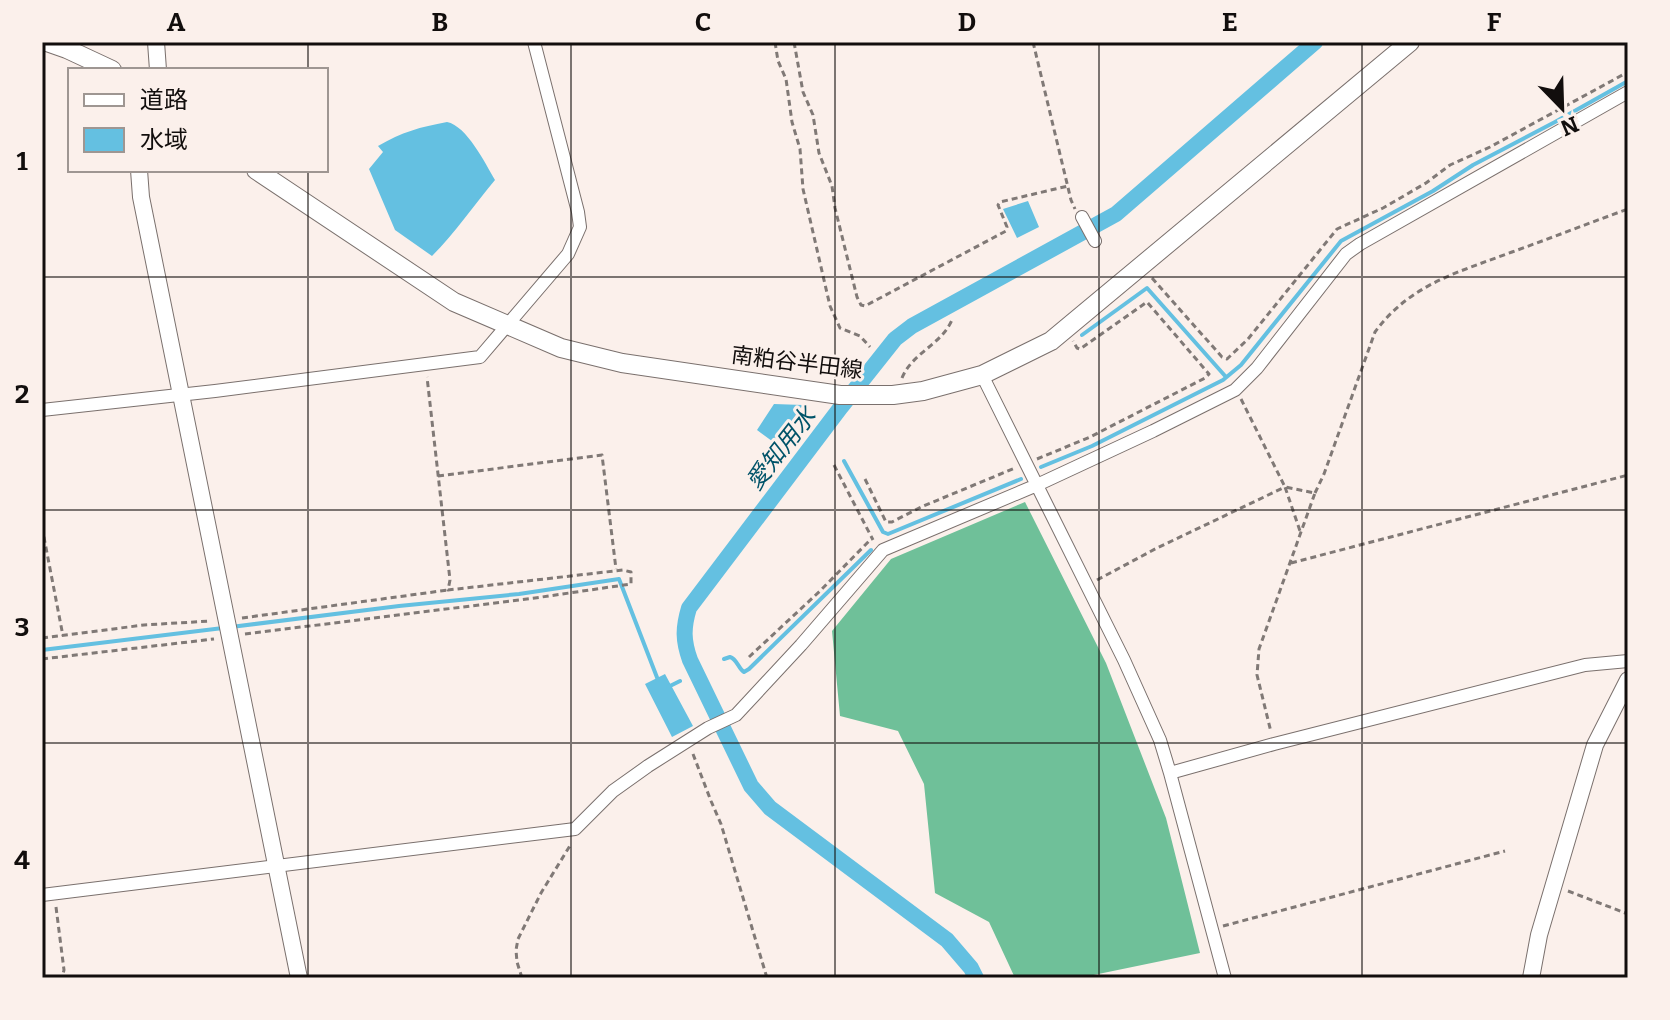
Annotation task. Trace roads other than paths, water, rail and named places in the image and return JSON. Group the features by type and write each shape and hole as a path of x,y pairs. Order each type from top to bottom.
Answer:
{"main road":[{"path":"47,42 108,68"},
{"name":"南粕谷半田線","path":"259,172 454,302 561,348 622,363 840,395 923,391 982,375 1051,341 1410,42"}],"street":[{"path":"156,42 158,68"},
{"path":"42,410 480,357 568,254 580,227 534,42"},
{"path":"48,894 575,829 613,791 648,766 708,728 736,715 883,550 1037,485 1236,389 1257,368 1346,254 1628,92"},
{"path":"139,172 141,197 299,978"},
{"path":"1082,217 1095,241"},
{"path":"982,375 1124,660 1160,740 1225,978"},
{"path":"1170,773 1585,665 1628,661"},
{"path":"1531,978 1539,935 1595,745 1628,680"}],"water":[{"path":"447,122 462,130 495,180 432,256 395,230 369,169 383,152 378,146 411,131"},
{"path":"1028,201 1039,227 1017,238 1003,209"},
{"path":"774,404 803,405 776,444 757,430"},
{"path":"665,674 693,726 672,737 645,684"}],"waterway":[{"name":"愛知用水","path":"976,978 947,940 770,808 751,786 690,660 685,634 689,608 895,339 912,326 1116,214 1315,42"},
{"path":"1041,467 1092,446 1223,380 1241,365 1341,241 1628,81"},
{"path":"1082,335 1147,288 1226,377"},
{"path":"844,461 883,532 888,534 1021,479"},
{"path":"724,659 732,658 744,672 749,669 871,550"},
{"path":"231,627 519,594 619,579 658,680"},
{"path":"42,650 223,628"},
{"path":"668,687 680,681"}]}
